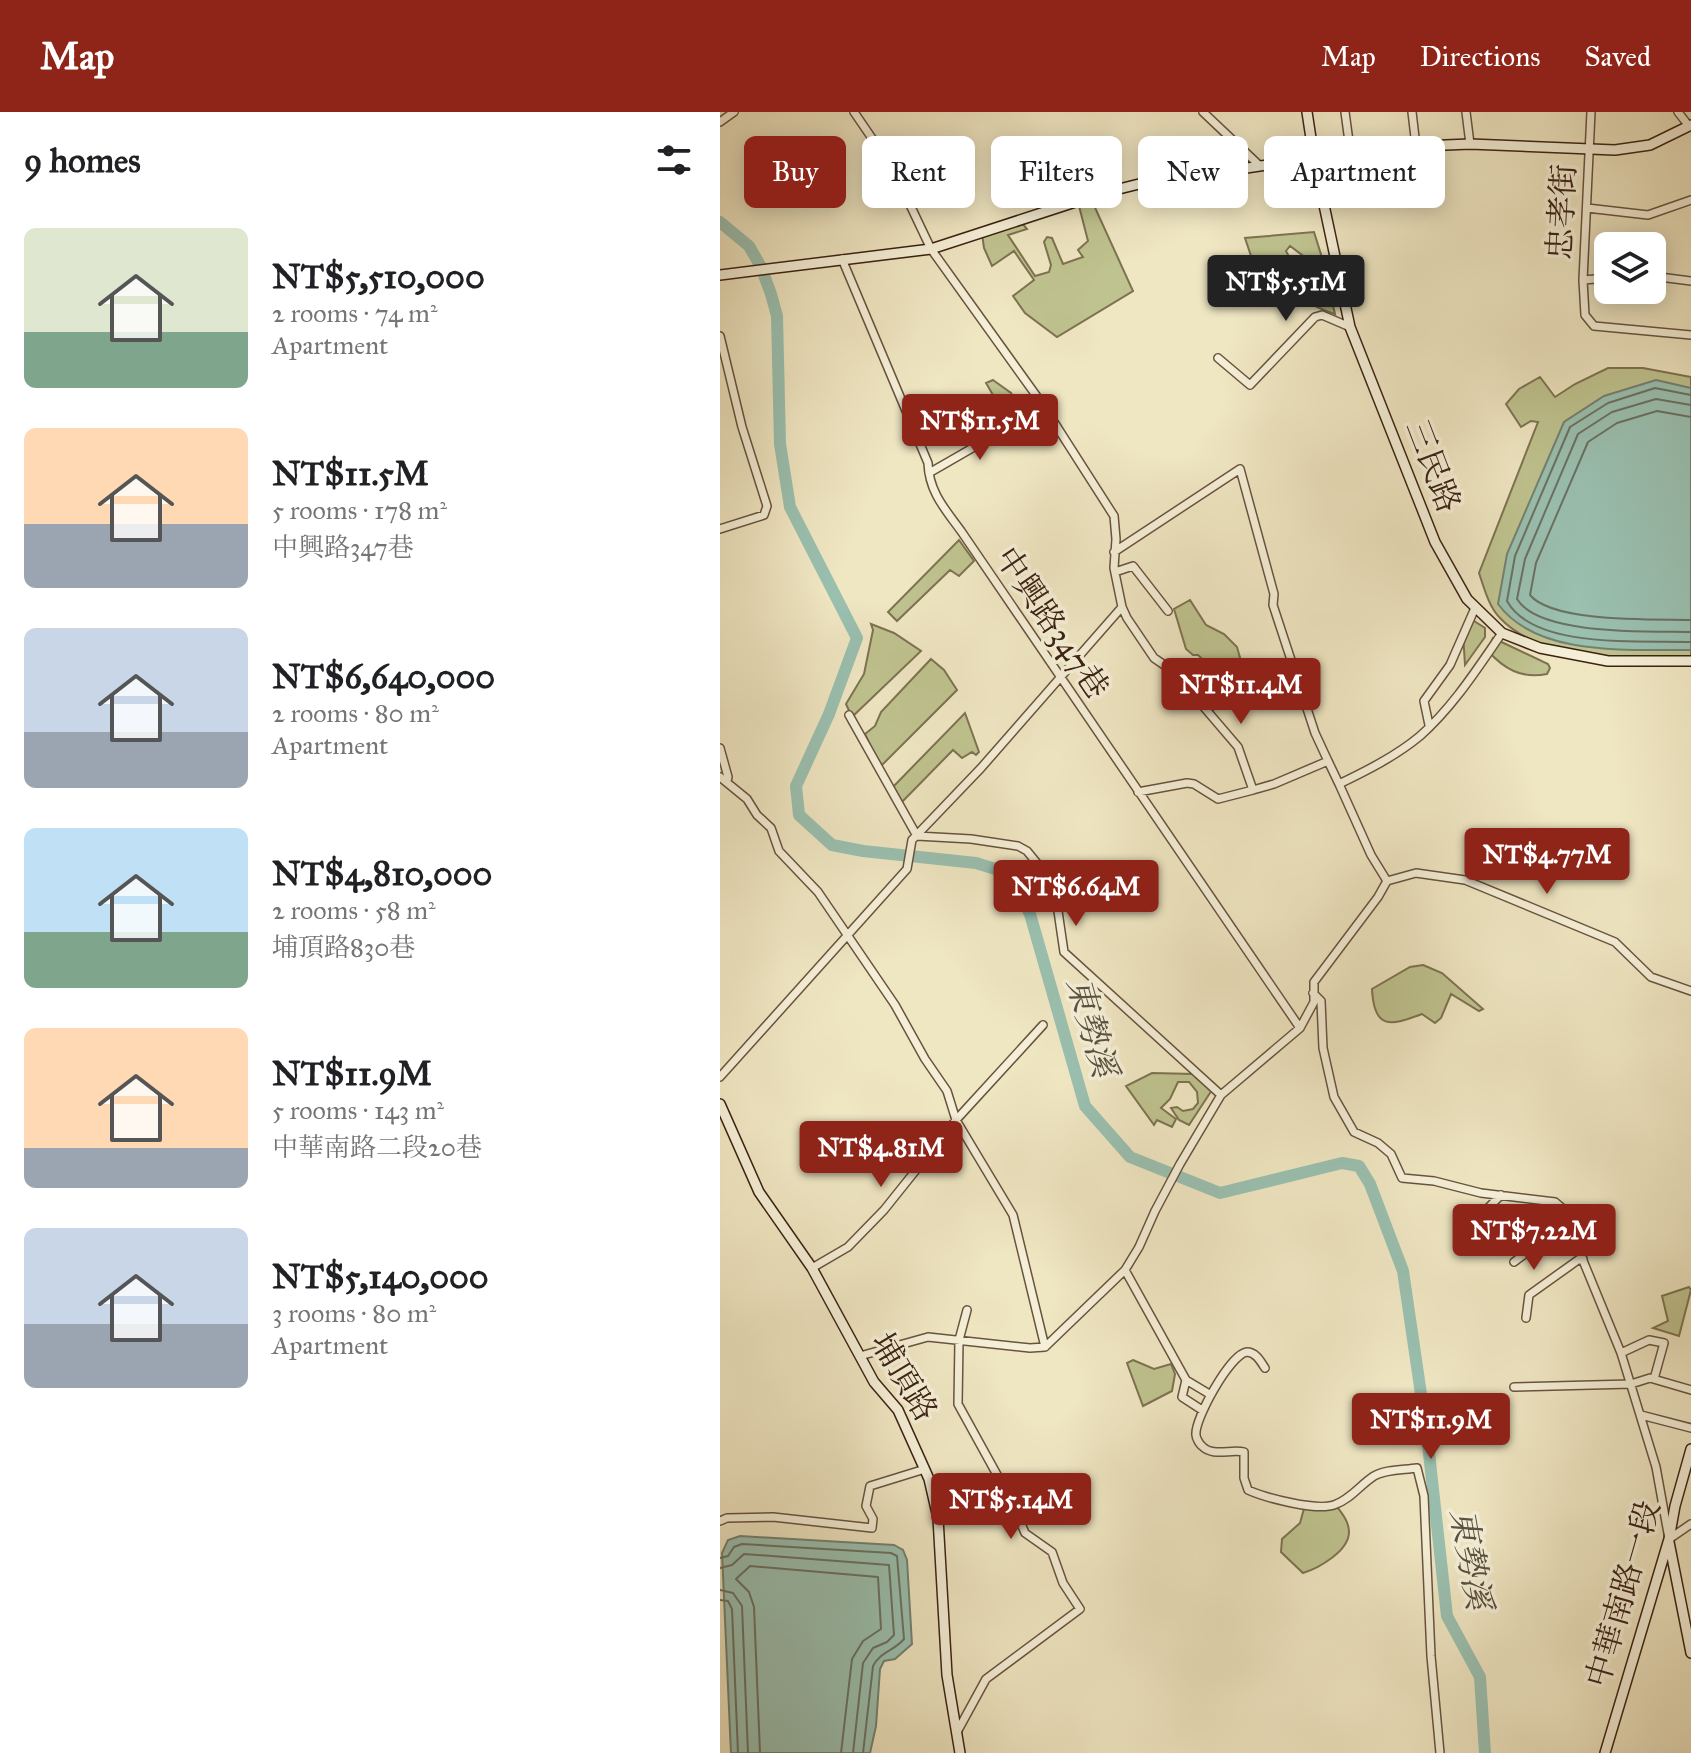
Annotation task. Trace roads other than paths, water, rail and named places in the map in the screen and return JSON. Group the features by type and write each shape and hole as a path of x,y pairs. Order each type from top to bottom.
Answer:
{"street":[{"path":"720,122 734,112"},
{"path":"854,112 893,169 931,249 1043,405 1114,516 1115,572 1122,607 1154,658 1173,671 1238,747 1253,790"},
{"path":"1203,112 1260,166"},
{"name":"三民路","path":"1307,112 1311,136"},
{"path":"1345,112 1348,136"},
{"path":"1412,112 1415,136"},
{"path":"1466,112 1470,144"},
{"name":"忠孝街","path":"1591,112 1583,280 1585,315 1594,326 1691,335"},
{"path":"1445,145 1638,148 1666,139 1690,126 1678,112"},
{"path":"725,274 931,249 1103,193 1170,178 1264,165"},
{"path":"1587,208 1648,215 1691,200"},
{"name":"三民路","path":"1325,208 1350,327 1435,542 1451,575 1475,608 1502,633 1540,648 1608,661 1691,661"},
{"name":"中興路347巷","path":"842,259 928,463 930,483 941,505 1300,1028"},
{"path":"1666,278 1691,281"},
{"path":"1583,280 1594,279"},
{"path":"1218,358 1250,385 1315,317 1322,315 1350,327"},
{"path":"720,336 742,427 767,506 764,515 720,529"},
{"path":"929,473 988,439 1020,426"},
{"path":"1114,552 1240,469 1274,594 1273,605 1315,733 1371,855 1387,881"},
{"path":"1115,572 1133,566 1168,611"},
{"path":"720,1077 891,888 907,867 915,838 1122,607"},
{"path":"1429,725 1424,701 1450,665 1475,608"},
{"path":"1339,784 1375,766 1420,736 1448,708 1502,633"},
{"path":"849,715 915,838"},
{"path":"720,748 728,777 723,779 771,828 779,851 807,879 847,934 947,1091 956,1120 1013,1215 1045,1347"},
{"path":"1138,792 1187,783 1218,799 1274,784 1328,761"},
{"path":"915,838 971,839 1018,846 1027,851 1054,884 1064,952 1221,1095"},
{"path":"860,1356 928,1337 1045,1347 1125,1270 1180,1164 1221,1095 1300,1028 1312,1010 1314,982 1387,881 1416,873 1465,880 1615,942 1651,977 1691,991"},
{"path":"1313,993 1321,1001 1323,1048 1334,1097 1354,1132 1378,1143 1391,1154 1402,1178 1555,1202 1561,1207 1621,1353 1641,1415 1656,1467 1691,1653"},
{"path":"812,1268 848,1247 884,1210 956,1120 1043,1025"},
{"name":"埔頂路","path":"720,1104 759,1192 812,1268 874,1382 898,1410 925,1469 938,1518 947,1675 960,1753"},
{"path":"1475,1221 1501,1195"},
{"path":"1514,1262 1566,1223"},
{"path":"1526,1318 1529,1295 1583,1259"},
{"path":"1125,1270 1186,1380 1211,1395"},
{"path":"957,1732 986,1679 1080,1609 1063,1583 1052,1552 1025,1533 1012,1502 958,1404 959,1340 967,1310"},
{"path":"1621,1353 1649,1340 1664,1343 1654,1379"},
{"path":"1265,1368 1253,1353 1235,1358 1202,1410 1196,1437 1210,1452 1244,1452 1245,1485 1248,1490 1272,1498 1333,1506 1378,1474 1417,1468 1424,1496 1431,1656 1440,1753"},
{"path":"1514,1387 1631,1384 1654,1379 1691,1390"},
{"path":"1186,1380 1182,1397 1202,1410"},
{"path":"1641,1415 1691,1428"},
{"name":"中華南路一段","path":"1605,1753 1669,1539 1691,1449"},
{"path":"720,1521 727,1518 773,1517 872,1528 873,1519 866,1506 870,1486 925,1469"},
{"path":"1669,1539 1691,1524"}],"water":[{"path":"1656,380 1691,388 1691,650 1587,647 1536,634 1515,621 1498,604 1507,554 1564,422 1604,396"},
{"path":"740,1536 894,1545 903,1550 907,1560 912,1644 895,1659 884,1661 880,1669 876,1726 870,1753 731,1753 722,1553 728,1540"}],"waterway":[{"name":"東勢溪","path":"720,222 749,246 771,294 777,316 780,444 790,507 857,638 829,714 796,786 799,815 832,845 976,863 1008,873 1030,914 1085,1106 1130,1157 1220,1193 1342,1163 1359,1166 1370,1184 1403,1271 1427,1435 1447,1616 1480,1677 1485,1753"}]}
